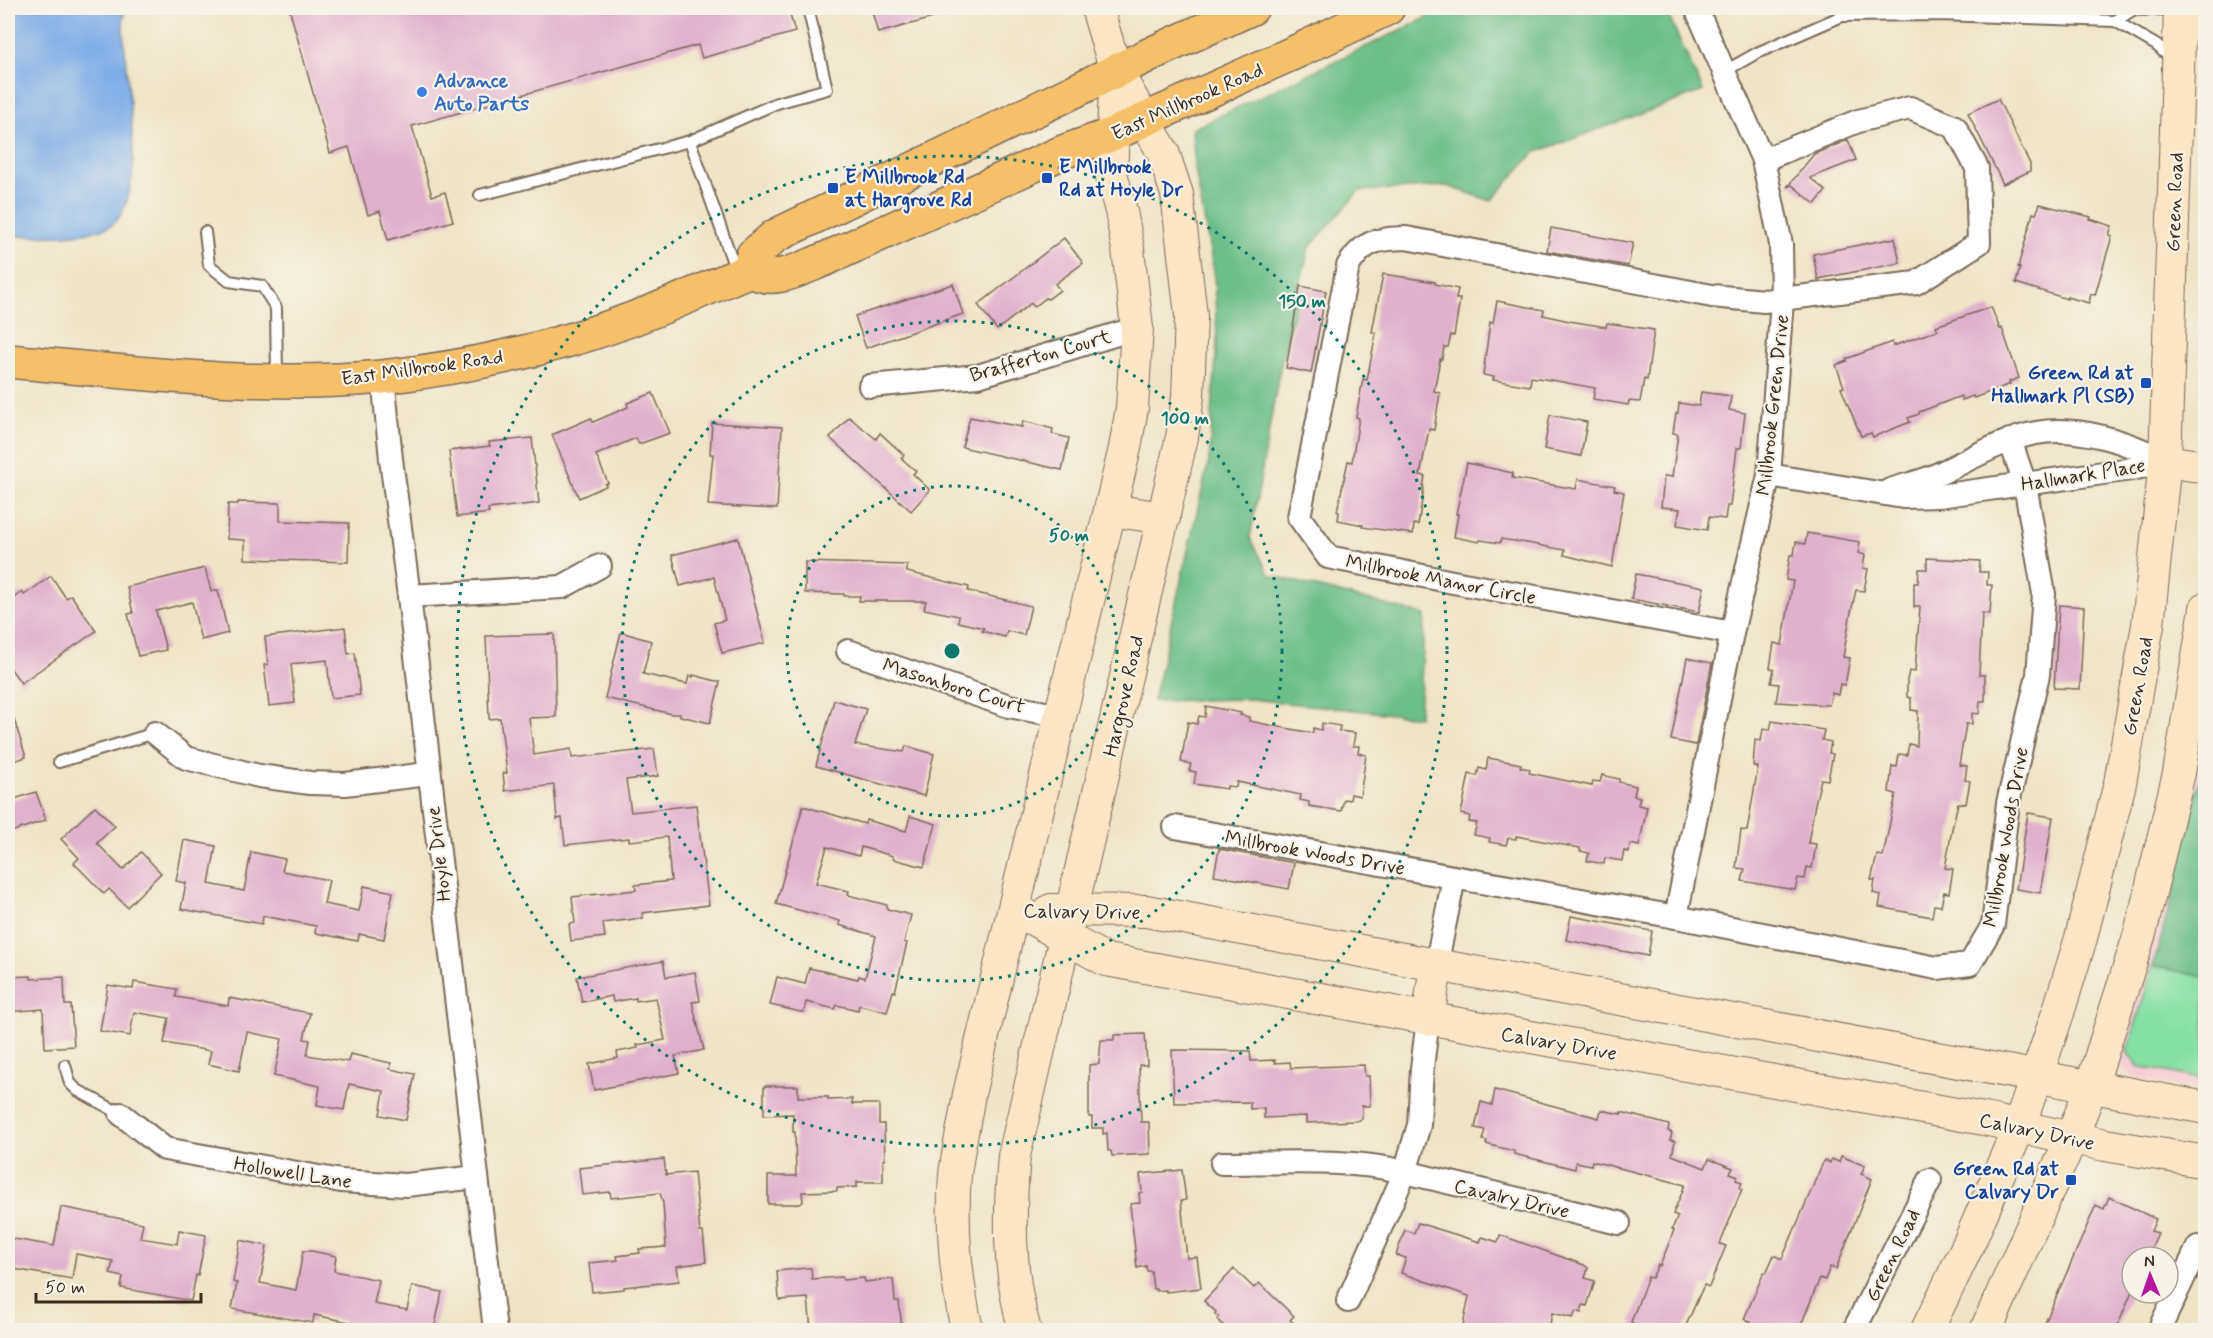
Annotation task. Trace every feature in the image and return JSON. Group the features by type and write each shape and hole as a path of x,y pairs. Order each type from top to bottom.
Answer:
{"main road":[{"path":"744,273 753,255 775,236 1116,71 1252,8"},
{"name":"East Millbrook Road","path":"8,362 205,378 277,380 383,377 500,357 573,339 643,315 744,273 760,276 793,272 1063,152 1113,134 1388,8"}],"street":[{"name":"Hargrove Road","path":"1025,1330 1014,1275 1011,1236 1014,1156 1164,518 1182,437 1188,397 1191,315 1177,194 1163,152 1116,71 1097,8"},
{"name":"Millbrook Green Drive","path":"1676,917 1732,633 1769,475 1782,300 1781,244 1763,160 1696,8"},
{"name":"Green Road","path":"1927,1330 1969,1242 2019,1127 2081,938 2120,783 2148,625 2165,461 2179,65 2189,9"},
{"name":"Hargrove Road","path":"966,1330 955,1256 954,1219 956,1175 969,1094 1125,448 1132,408 1137,328 1128,249 1111,172 1116,71"},
{"name":"Millbrook Manor Circle","path":"1732,633 1328,557 1299,517 1348,267 1357,252 1377,239 1406,238 1712,296 1764,301 1916,283 1979,243 1977,168 1955,127 1910,108 1858,121 1763,160"},
{"name":"Brafferton Court","path":"870,386 978,376 1137,328"},
{"name":"Hoyle Drive","path":"383,377 388,440 409,596 428,774 495,1330"},
{"name":"Hallmark Place","path":"1880,493 1932,477 2010,440 2037,433 2068,430 2133,445 2165,461"},
{"name":"Millbrook Woods Drive","path":"1175,827 1676,917 1938,968 1970,964 1993,926 2008,802 2038,675 2044,594 2025,484 2010,440"},
{"name":"Hallmark Place","path":"1769,475 1903,497 1939,496 2132,469 2165,461"},
{"path":"2165,461 2205,466"},
{"path":"1110,510 1164,518"},
{"path":"409,596 562,587 600,566"},
{"path":"1986,1330 2072,1137 2091,1087 2141,930 2183,751 2205,608"},
{"name":"Masonboro Court","path":"848,651 1009,706 1061,716"},
{"path":"155,733 186,758 269,777 310,783 345,784 428,774"},
{"path":"1348,1301 1405,1172 1419,1125 1427,1031 1436,966 1454,878"},
{"name":"Calvary Drive","path":"1015,909 1069,924 1146,911 2205,1108"},
{"name":"Calvary Drive","path":"1069,924 1106,960 1427,1031 2019,1127 2205,1162"},
{"name":"Hollowell Lane","path":"121,1114 165,1149 341,1181 406,1185 477,1177"},
{"path":"1222,1163 1311,1162 1386,1168 1405,1172"},
{"name":"Cavalry Drive","path":"1405,1172 1619,1223"},
{"name":"Green Road","path":"1854,1330 1930,1180"},
{"path":"2159,1330 2198,1247 2205,1250"}],"lane":[{"path":"480,195 690,141 777,103 828,89 808,8"},
{"path":"2115,21 2133,10 2189,9"},
{"path":"1725,71 1757,53 1842,16 1940,15 2115,21 2156,45 2179,65"},
{"path":"690,141 744,273"},
{"path":"206,232 209,264 229,281 262,286 276,308 277,380"},
{"path":"59,762 155,733"},
{"path":"65,1065 70,1083 77,1090 121,1114"}],"shaded area":[{"path":"2205,683 2205,1091 2135,1078 2118,1066 2118,1044"}],"green space":[{"path":"1447,8 1665,8 1703,91 1534,153 1491,201 1447,186 1359,191 1309,248 1279,373 1250,538 1270,575 1425,615 1419,717 1250,699 1153,701 1209,460 1217,341 1214,273 1195,169 1192,129"},
{"path":"2205,756 2205,977 2153,966 2177,878"},
{"path":"2153,966 2205,977 2205,1080 2138,1066 2127,1052"}],"water":[{"path":"8,8 124,8 123,28 132,128 133,169 128,198 120,216 108,227 84,233 8,236"}],"building":[{"name":"Advance Auto Parts","path":"289,8 788,8 795,32 702,58 698,45 412,126 432,196 445,192 453,221 388,240 380,211 368,215 349,147 330,153"},
{"path":"871,8 951,8 951,13 878,33"},
{"path":"1998,99 2030,164 2030,171 2003,184 1968,113"},
{"path":"1848,140 1856,160 1810,178 1826,191 1815,204 1792,185 1787,187 1814,154"},
{"path":"2040,204 2091,217 2090,219 2112,226 2109,235 2112,236 2095,295 2091,294 2089,303 2067,297 2067,299 2016,283 2020,268 2018,267 2033,213 2036,214"},
{"path":"1551,228 1633,243 1628,266 1547,251"},
{"path":"1064,238 1083,263 1055,284 1060,290 1034,307 1031,303 997,330 978,305"},
{"path":"1895,238 1900,263 1818,279 1813,254"},
{"path":"1383,274 1435,282 1435,284 1458,289 1456,299 1460,299 1454,336 1451,335 1448,347 1444,347 1442,359 1440,359 1434,391 1440,393 1434,430 1429,429 1420,475 1425,476 1424,488 1418,525 1414,524 1413,534 1362,527 1363,525 1338,520 1339,512 1337,511 1348,461 1352,462 1359,418 1356,417 1363,379 1367,380 1376,333 1372,332"},
{"path":"953,284 963,314 866,348 855,316"},
{"path":"1300,286 1326,291 1311,373 1286,368"},
{"path":"1497,301 1544,310 1543,315 1569,321 1606,327 1607,323 1654,330 1647,380 1644,379 1640,402 1629,401 1628,405 1593,399 1595,388 1557,381 1531,377 1530,386 1493,380 1494,377 1483,375 1490,322 1493,323"},
{"path":"1991,307 2000,329 2002,328 2019,378 2009,382 2010,384 1974,398 1973,396 1962,400 1961,396 1919,412 1908,418 1910,422 1873,437 1871,433 1861,436 1841,388 1844,387 1836,365 1892,342 1893,346 1938,330 1936,326"},
{"path":"1701,392 1731,396 1729,410 1745,413 1741,448 1737,448 1730,506 1727,506 1725,519 1709,517 1707,530 1677,525 1680,509 1661,507 1664,476 1672,477 1678,434 1673,433 1679,403 1699,406"},
{"path":"653,393 670,433 639,444 636,438 596,455 608,483 579,498 552,435 591,418 593,422 628,407 627,403"},
{"path":"1550,415 1587,422 1581,456 1544,449"},
{"path":"849,417 876,439 880,433 904,455 901,458 916,471 913,474 930,490 911,511 830,438"},
{"path":"970,417 1022,427 1023,421 1053,429 1052,434 1069,438 1062,470 962,447"},
{"path":"712,423 782,427 777,509 708,505 713,454 710,454"},
{"path":"532,438 539,503 488,509 489,513 457,517 449,451 490,446 489,442"},
{"path":"1467,463 1513,473 1512,478 1576,489 1578,479 1615,486 1614,490 1624,492 1612,567 1564,555 1565,550 1501,539 1500,543 1454,537 1458,514 1456,514"},
{"path":"238,502 280,503 280,521 349,523 348,562 245,559 245,540 227,539 228,504 238,504"},
{"path":"1807,533 1860,542 1858,553 1865,555 1863,568 1868,569 1864,591 1856,590 1850,617 1843,657 1850,658 1845,685 1840,684 1838,695 1832,693 1829,705 1776,702 1779,684 1771,683 1774,669 1770,668 1774,643 1782,645 1793,581 1786,580 1790,555 1794,555 1796,542 1805,544"},
{"path":"738,538 765,643 722,653 714,623 725,620 714,577 680,586 672,555"},
{"path":"1927,558 1980,561 1979,572 1988,572 1987,585 1992,585 1990,614 1982,613 1979,675 1985,675 1985,701 1980,701 1979,714 1972,713 1972,724 1966,724 1959,765 1967,766 1965,780 1970,781 1966,804 1958,803 1952,829 1945,868 1953,869 1949,893 1944,892 1941,906 1934,905 1932,917 1879,907 1881,895 1873,893 1875,880 1871,880 1877,855 1883,856 1896,794 1889,792 1892,766 1897,767 1899,754 1907,755 1909,744 1917,746 1918,711 1911,710 1911,698 1907,697 1907,680 1909,671 1915,672 1920,607 1914,607 1914,583 1918,583 1919,569 1927,569"},
{"path":"805,562 907,565 907,572 969,587 968,591 1031,606 1024,635 1007,631 1005,637 982,631 984,628 958,622 959,616 924,609 926,601 859,601 860,596 805,593"},
{"path":"205,568 211,591 218,590 228,633 201,640 192,602 156,611 166,650 138,656 128,614 133,613 127,587"},
{"path":"1636,574 1704,587 1699,612 1631,599"},
{"path":"51,576 66,598 71,595 96,631 21,683 8,665 8,602 22,592 24,595"},
{"path":"2059,605 2084,607 2080,689 2054,688"},
{"path":"345,627 348,654 355,653 360,695 331,698 327,660 291,664 295,703 269,706 264,665 268,665 265,637"},
{"path":"621,632 651,641 643,674 687,684 689,676 693,677 693,675 720,682 710,723 680,716 680,714 605,698"},
{"path":"554,634 556,717 529,718 534,755 571,749 572,758 654,749 658,776 626,780 631,812 696,805 709,905 642,913 643,918 603,923 605,937 571,941 569,924 575,923 572,897 636,890 635,885 671,881 667,837 629,841 629,838 565,845 562,818 557,819 554,785 505,791 503,773 507,773 500,718 489,719 486,636"},
{"path":"1687,658 1712,663 1696,745 1671,740"},
{"path":"834,700 866,709 855,745 904,752 906,746 934,754 924,796 816,766"},
{"path":"1206,706 1241,713 1240,715 1249,717 1249,721 1274,726 1313,733 1313,728 1321,730 1322,723 1340,726 1339,731 1355,733 1353,746 1359,746 1358,753 1366,755 1360,796 1351,794 1350,800 1344,799 1341,811 1309,806 1309,802 1300,800 1301,795 1237,782 1236,787 1227,786 1227,789 1194,784 1196,772 1189,771 1191,764 1181,762 1188,722 1197,724 1199,716 1205,717"},
{"path":"11,710 26,757 8,763 8,711"},
{"path":"1772,721 1824,730 1822,740 1831,742 1829,753 1833,754 1828,780 1821,779 1815,804 1808,843 1816,844 1812,868 1807,867 1805,879 1798,878 1795,890 1742,881 1745,869 1736,868 1741,830 1747,831 1758,767 1753,766 1755,740 1761,741 1763,729 1770,730"},
{"path":"1488,758 1521,764 1520,767 1530,769 1529,773 1592,786 1593,781 1600,782 1602,775 1636,786 1634,796 1640,797 1638,805 1647,807 1639,846 1630,844 1629,852 1624,851 1622,861 1605,858 1604,864 1587,861 1589,853 1580,851 1580,848 1516,836 1516,839 1508,838 1506,845 1489,842 1490,838 1474,835 1477,823 1469,822 1470,816 1461,814 1469,774 1477,776 1479,768 1486,770"},
{"path":"36,792 46,820 8,833 8,801"},
{"path":"95,806 115,826 97,843 123,870 141,852 161,873 127,907 109,889 104,894 74,863 79,858 61,839"},
{"path":"803,806 865,824 866,820 906,831 910,816 936,824 924,867 861,847 859,856 827,847 816,883 849,891 848,895 887,905 887,909 911,915 895,992 893,991 887,1012 859,1005 858,1010 837,1005 835,1009 806,1002 804,1012 801,1012 770,1005 777,977 805,984 809,968 858,979 859,976 865,978 876,936 839,925 840,921 776,904"},
{"path":"2028,813 2053,817 2040,893 2016,889"},
{"path":"184,840 216,846 209,884 244,891 251,852 285,859 282,871 329,880 324,904 359,911 364,886 393,892 384,939 359,934 358,941 315,933 316,926 263,916 262,924 181,909 186,883 176,881"},
{"path":"1219,849 1294,863 1289,889 1214,875"},
{"path":"1571,916 1652,931 1648,956 1566,940"},
{"path":"663,961 666,977 695,972 700,1001 692,1002 704,1050 675,1056 679,1073 594,1090 589,1064 618,1058 617,1052 638,1048 637,1045 665,1040 656,998 636,1001 636,998 613,1002 612,996 582,1002 577,977"},
{"path":"31,976 31,979 64,977 65,1005 71,1005 74,1046 45,1048 43,1009 8,1012 8,977"},
{"path":"134,982 177,989 176,997 228,1006 229,998 310,1013 304,1039 310,1040 307,1055 348,1062 350,1054 391,1063 390,1069 415,1074 406,1120 380,1115 384,1091 349,1084 344,1110 317,1105 320,1086 274,1076 282,1039 247,1032 239,1071 208,1064 211,1051 164,1043 169,1018 134,1012 130,1036 100,1031 108,985 133,989"},
{"path":"1145,1034 1147,1065 1139,1065 1141,1122 1149,1122 1150,1154 1112,1156 1111,1151 1108,1151 1107,1133 1103,1134 1103,1128 1092,1128 1092,1117 1089,1117 1089,1065 1099,1064 1101,1040 1114,1040 1114,1035"},
{"path":"1172,1050 1250,1051 1251,1061 1290,1062 1291,1068 1364,1065 1365,1076 1369,1076 1370,1106 1362,1106 1362,1119 1356,1121 1306,1123 1306,1116 1264,1118 1264,1108 1250,1109 1250,1102 1174,1103"},
{"path":"764,1086 798,1086 798,1097 828,1097 828,1100 852,1099 852,1104 879,1104 879,1124 884,1124 883,1182 857,1182 857,1187 837,1188 837,1191 802,1192 803,1202 800,1204 768,1204 768,1176 796,1176 795,1132 793,1132 793,1114 764,1115"},
{"path":"1495,1090 1599,1118 1601,1110 1621,1114 1621,1112 1669,1125 1668,1131 1672,1133 1670,1140 1675,1141 1672,1155 1705,1168 1709,1159 1733,1168 1730,1173 1738,1176 1736,1180 1742,1182 1740,1188 1742,1189 1720,1244 1726,1246 1709,1287 1704,1285 1684,1330 1630,1330 1648,1277 1652,1278 1658,1265 1660,1266 1674,1230 1672,1229 1678,1216 1673,1214 1685,1185 1592,1161 1591,1165 1576,1162 1575,1169 1514,1154 1514,1151 1486,1144 1487,1141 1482,1140 1485,1130 1475,1128 1481,1102 1492,1105"},
{"path":"1841,1156 1865,1166 1861,1174 1872,1179 1836,1269 1830,1267 1825,1280 1820,1278 1799,1330 1762,1330 1750,1326 1751,1322 1744,1319 1764,1272 1766,1273 1774,1255 1782,1259 1824,1160 1830,1163 1831,1159 1839,1162"},
{"path":"664,1159 666,1175 694,1172 700,1232 703,1232 706,1262 677,1266 679,1281 592,1292 589,1263 618,1260 617,1256 640,1253 639,1249 666,1247 663,1203 660,1193 611,1198 610,1192 582,1195 579,1168"},
{"path":"1182,1170 1186,1200 1181,1201 1187,1258 1197,1257 1201,1288 1156,1291 1153,1289 1151,1271 1147,1271 1146,1266 1137,1268 1130,1204 1140,1203 1139,1193 1142,1192 1140,1174"},
{"path":"2109,1197 2156,1219 2151,1231 2158,1233 2152,1245 2120,1245 2120,1305 2126,1305 2116,1330 2042,1330 2096,1205 2104,1209"},
{"path":"61,1207 143,1223 140,1238 177,1244 179,1230 206,1235 191,1301 121,1288 123,1277 110,1274 113,1261 76,1254 72,1279 8,1268 8,1238 54,1246"},
{"path":"1418,1223 1480,1242 1482,1237 1498,1242 1500,1235 1584,1265 1588,1268 1585,1278 1595,1281 1587,1306 1583,1305 1581,1313 1576,1311 1573,1318 1552,1313 1549,1330 1462,1330 1469,1296 1401,1273 1406,1258 1396,1255 1405,1230 1414,1233"},
{"path":"240,1240 267,1246 260,1283 296,1290 303,1251 312,1251 336,1256 334,1271 379,1280 374,1304 407,1310 412,1286 442,1292 434,1330 368,1330 369,1326 314,1315 313,1323 232,1309 237,1283 233,1282"},
{"path":"811,1268 812,1279 864,1278 865,1282 893,1279 895,1301 899,1301 902,1330 811,1330 808,1298 779,1300 777,1271"},
{"path":"1234,1269 1254,1288 1259,1283 1294,1316 1290,1320 1302,1330 1228,1330 1217,1319 1219,1317 1215,1314 1216,1312 1204,1301"}],"place":[{"name":"Advance Auto Parts","path":"422,92"},
{"name":"E Millbrook Rd at Hoyle Dr","path":"1047,178"},
{"name":"E Millbrook Rd at Hargrove Rd","path":"833,188"},
{"name":"Green Rd at Hallmark Pl (SB)","path":"2146,383"},
{"name":"Green Rd at Calvary Dr","path":"2071,1180"}]}
